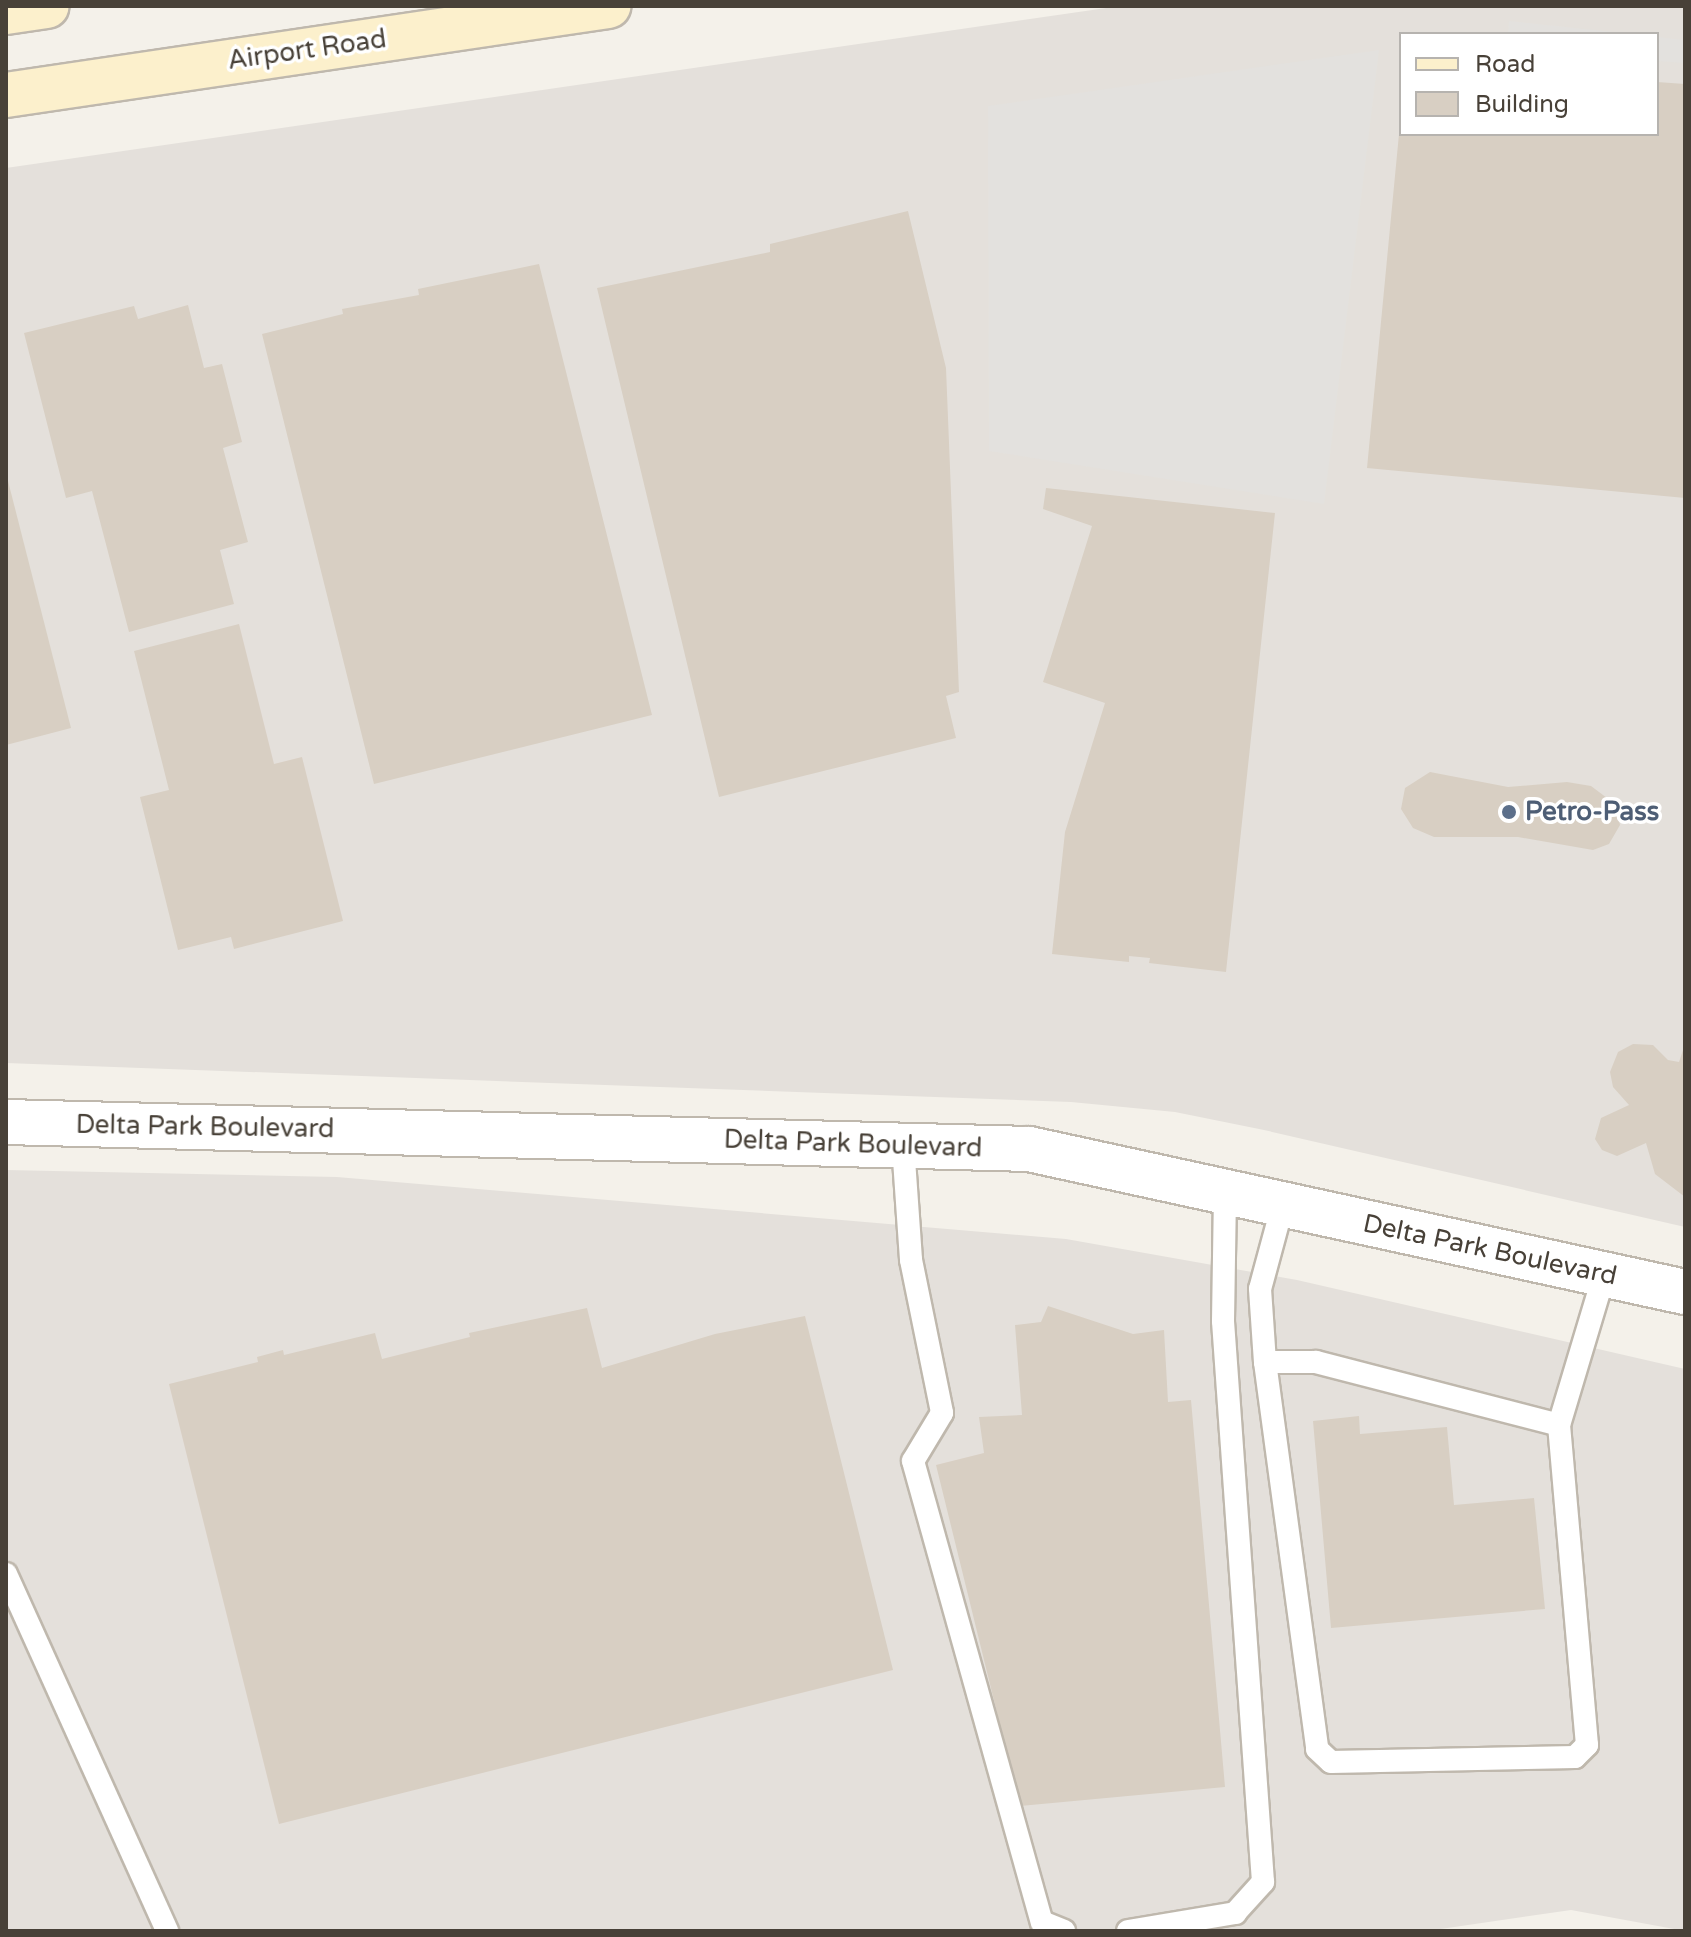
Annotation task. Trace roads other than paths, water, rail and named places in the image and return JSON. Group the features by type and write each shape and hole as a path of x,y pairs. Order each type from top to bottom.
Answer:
{"main road":[{"path":"6,12 47,6"},
{"name":"Airport Road","path":"6,95 608,6"}],"street":[{"name":"Delta Park Boulevard","path":"6,1122 1029,1149 1685,1292"}],"lane":[{"path":"903,1145 911,1260 942,1413 913,1461 1042,1922 1064,1931"},
{"path":"1128,1931 1235,1913 1263,1882 1223,1321 1225,1192"},
{"path":"1283,1204 1260,1289 1265,1362 1317,1749 1331,1762 1575,1757 1587,1745 1559,1425 1604,1275"},
{"path":"1265,1362 1316,1362 1559,1425"},
{"path":"6,1574 167,1931"}],"place":[{"name":"Petro-Pass","path":"1509,812"}]}
